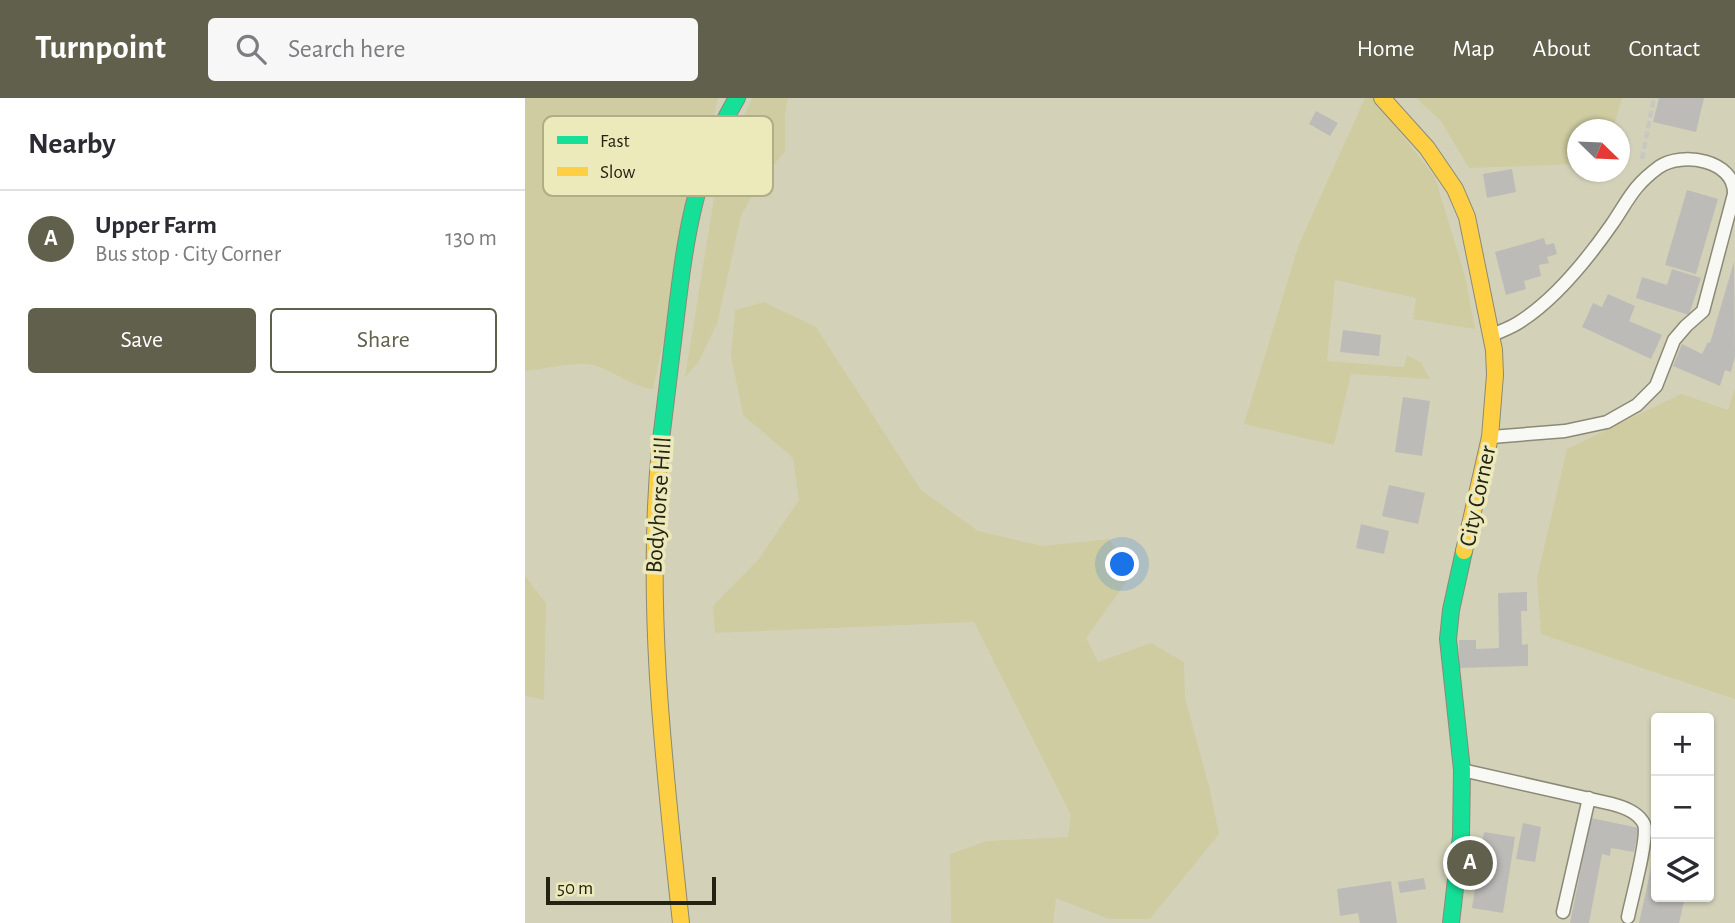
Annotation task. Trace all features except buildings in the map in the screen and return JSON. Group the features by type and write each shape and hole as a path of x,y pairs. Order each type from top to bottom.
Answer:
{"street":[{"name":"Bodyhorse Hill","path":"727,116 737,98"},
{"name":"City Corner","path":"1382,98 1427,148 1455,189 1467,217 1492,335 1495,375 1490,437 1451,610 1448,639 1462,770 1461,836 1451,923"},
{"name":"Bodyhorse Hill","path":"681,923 653,635 653,566 657,482 683,254 694,196"}],"lane":[{"path":"1490,437 1565,431 1607,422 1637,405 1656,386 1674,340 1703,311 1734,194 1734,184 1730,177 1695,158 1676,159 1662,165 1637,184 1611,225 1579,266 1520,323 1492,335"},
{"path":"1462,770 1623,807 1640,818 1644,825 1645,840 1628,917"},
{"path":"1563,912 1589,798"}],"path":[{"path":"1637,184 1654,98"}],"shaded area":[{"path":"525,98 718,98 714,116 543,116 543,196 696,196 653,389 636,385 603,368 586,364 525,371"},
{"path":"752,98 788,98 785,151 773,166 773,116 744,116"},
{"path":"1365,98 1373,98 1435,177 1465,276 1475,329 1413,319 1416,298 1335,280 1327,361 1404,367 1407,355 1421,362 1430,379 1351,374 1334,445 1244,424 1299,244"},
{"path":"1416,98 1622,98 1616,119 1567,119 1567,164 1469,168 1441,121"},
{"path":"714,196 752,196 741,216 717,324 698,363 685,377"},
{"path":"764,302 816,327 921,490 978,531 1042,546 1109,539 1132,574 1086,638 1098,662 1151,643 1184,662 1185,698 1219,834 1150,919 1109,919 1056,898 1053,923 951,923 950,854 987,841 1068,837 1071,815 974,622 715,633 713,606 758,560 799,500 793,458 743,415 731,356 735,310"},
{"path":"1735,388 1735,699 1541,634 1537,578 1567,449 1681,394 1728,410"},
{"path":"525,576 546,603 544,700 525,696"}],"traffic: fast":[{"path":"727,116 737,98"},
{"path":"660,448 687,236 696,196"},
{"path":"1451,923 1461,836 1462,770 1448,639 1451,610 1464,551"}],"traffic: slow":[{"path":"1382,98 1427,148 1455,189 1467,217 1494,350 1495,375 1490,437 1464,551"},
{"path":"660,448 656,508 656,626 663,745 681,923"}],"place":[{"name":"Upper Farm","path":"1470,863"}]}
